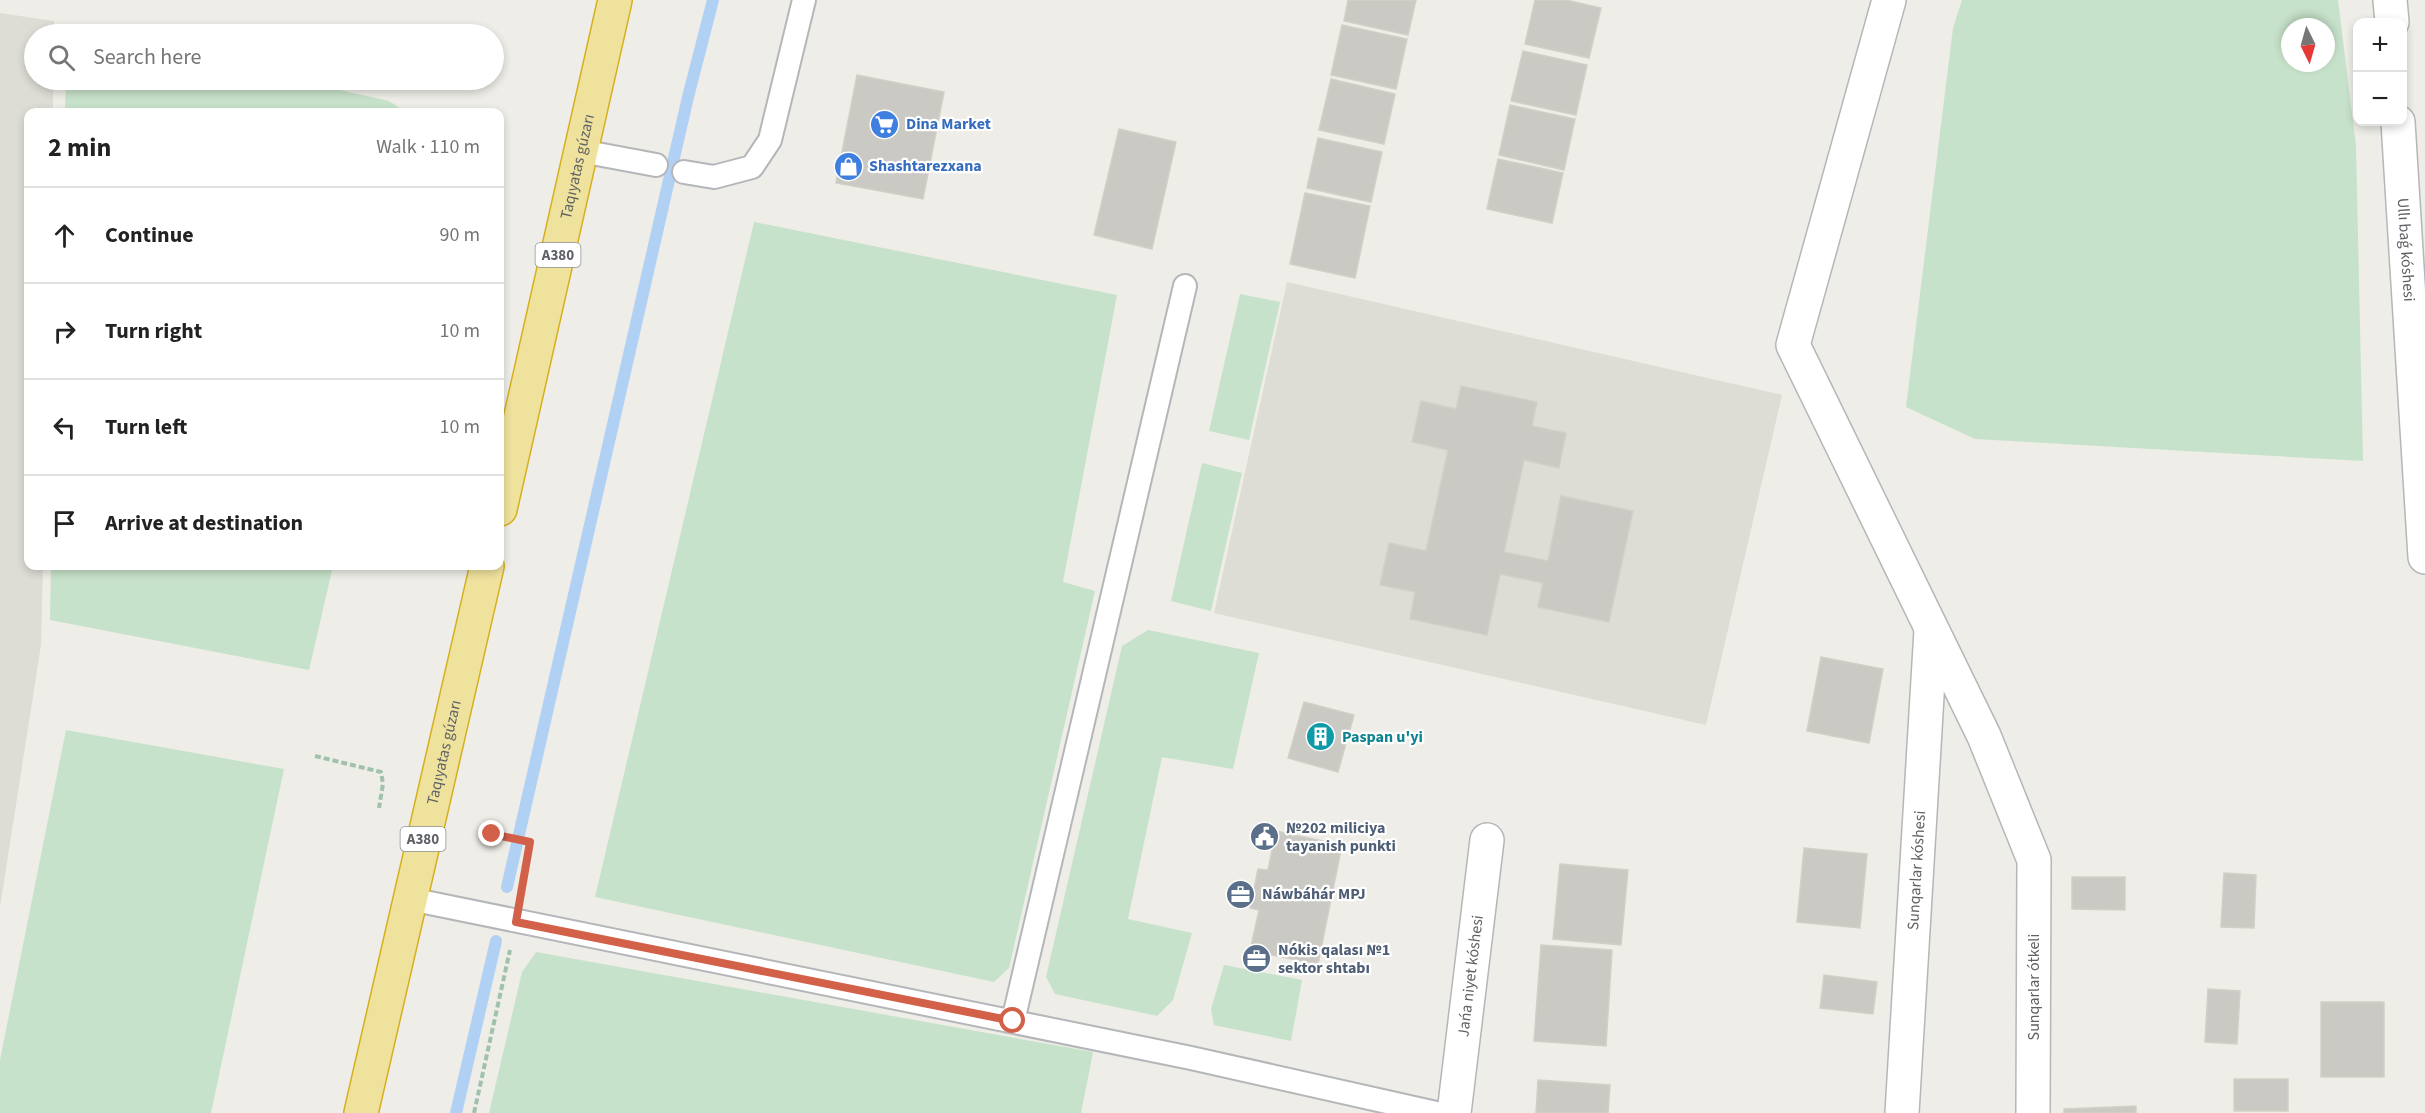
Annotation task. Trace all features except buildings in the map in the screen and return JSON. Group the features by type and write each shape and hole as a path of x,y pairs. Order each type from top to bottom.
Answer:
{"highway":[{"name":"Taqıyatas gúzarı","path":"504,491 615,0"},
{"name":"Taqıyatas gúzarı","path":"361,1113 486,570"}],"street":[{"path":"1889,0 1793,345 1931,627"},
{"path":"2390,0 2392,18"},
{"name":"Ullı baǵ kóshesi","path":"2398,126 2425,557"},
{"name":"Sunqarlar ótkeli","path":"1931,627 1984,736 2034,860 2033,1113"},
{"name":"Sunqarlar kóshesi","path":"1902,1113 1931,627"},
{"name":"Jańa niyet kóshesi","path":"1454,1113 1487,840"}],"lane":[{"path":"684,172 714,177 752,167 770,140 804,0"},
{"path":"581,151 656,165"},
{"path":"1013,1021 1185,286"},
{"path":"410,900 1202,1060 1436,1113"}],"path":[{"path":"315,756 381,772 383,784 379,808"},
{"path":"474,1113 516,922 530,842 492,834"}],"shaded area":[{"path":"0,13 54,21 54,24 24,24 24,90 53,90 53,108 24,108 24,570 43,570 41,645 0,907"},
{"path":"1287,282 1782,395 1706,725 1214,613"}],"green space":[{"path":"1962,0 2338,0 2356,146 2363,461 1975,439 1906,407 1953,28"},
{"path":"66,90 340,90 389,101 400,108 65,108"},
{"path":"754,222 1117,295 1063,582 1095,591 1009,968 994,982 595,897"},
{"path":"1240,294 1280,302 1249,440 1209,431"},
{"path":"1202,463 1242,473 1211,611 1171,601"},
{"path":"51,570 332,570 309,670 50,620"},
{"path":"1148,630 1259,653 1233,769 1162,757 1128,919 1192,933 1173,1000 1157,1016 1055,994 1046,977 1122,646"},
{"path":"66,730 284,769 211,1113 0,1113 0,1060"},
{"path":"536,952 1093,1052 1081,1113 489,1113 522,972"},
{"path":"1224,965 1302,980 1291,1041 1214,1025 1211,1009"}],"waterway":[{"path":"507,887 688,97 713,0"},
{"path":"456,1113 496,941"}],"place":[{"name":"Dina Market","path":"885,124"},
{"name":"Shashtarezxana","path":"848,166"},
{"name":"Paspan u'yi","path":"1321,737"},
{"name":"№202 miliciya tayanish punkti","path":"1265,837"},
{"name":"Náwbáhár MPJ","path":"1241,894"},
{"name":"Nókis qalası №1 sektor shtabı","path":"1257,959"}],"route":[{"path":"492,834 530,842 516,922 1013,1021"}]}
